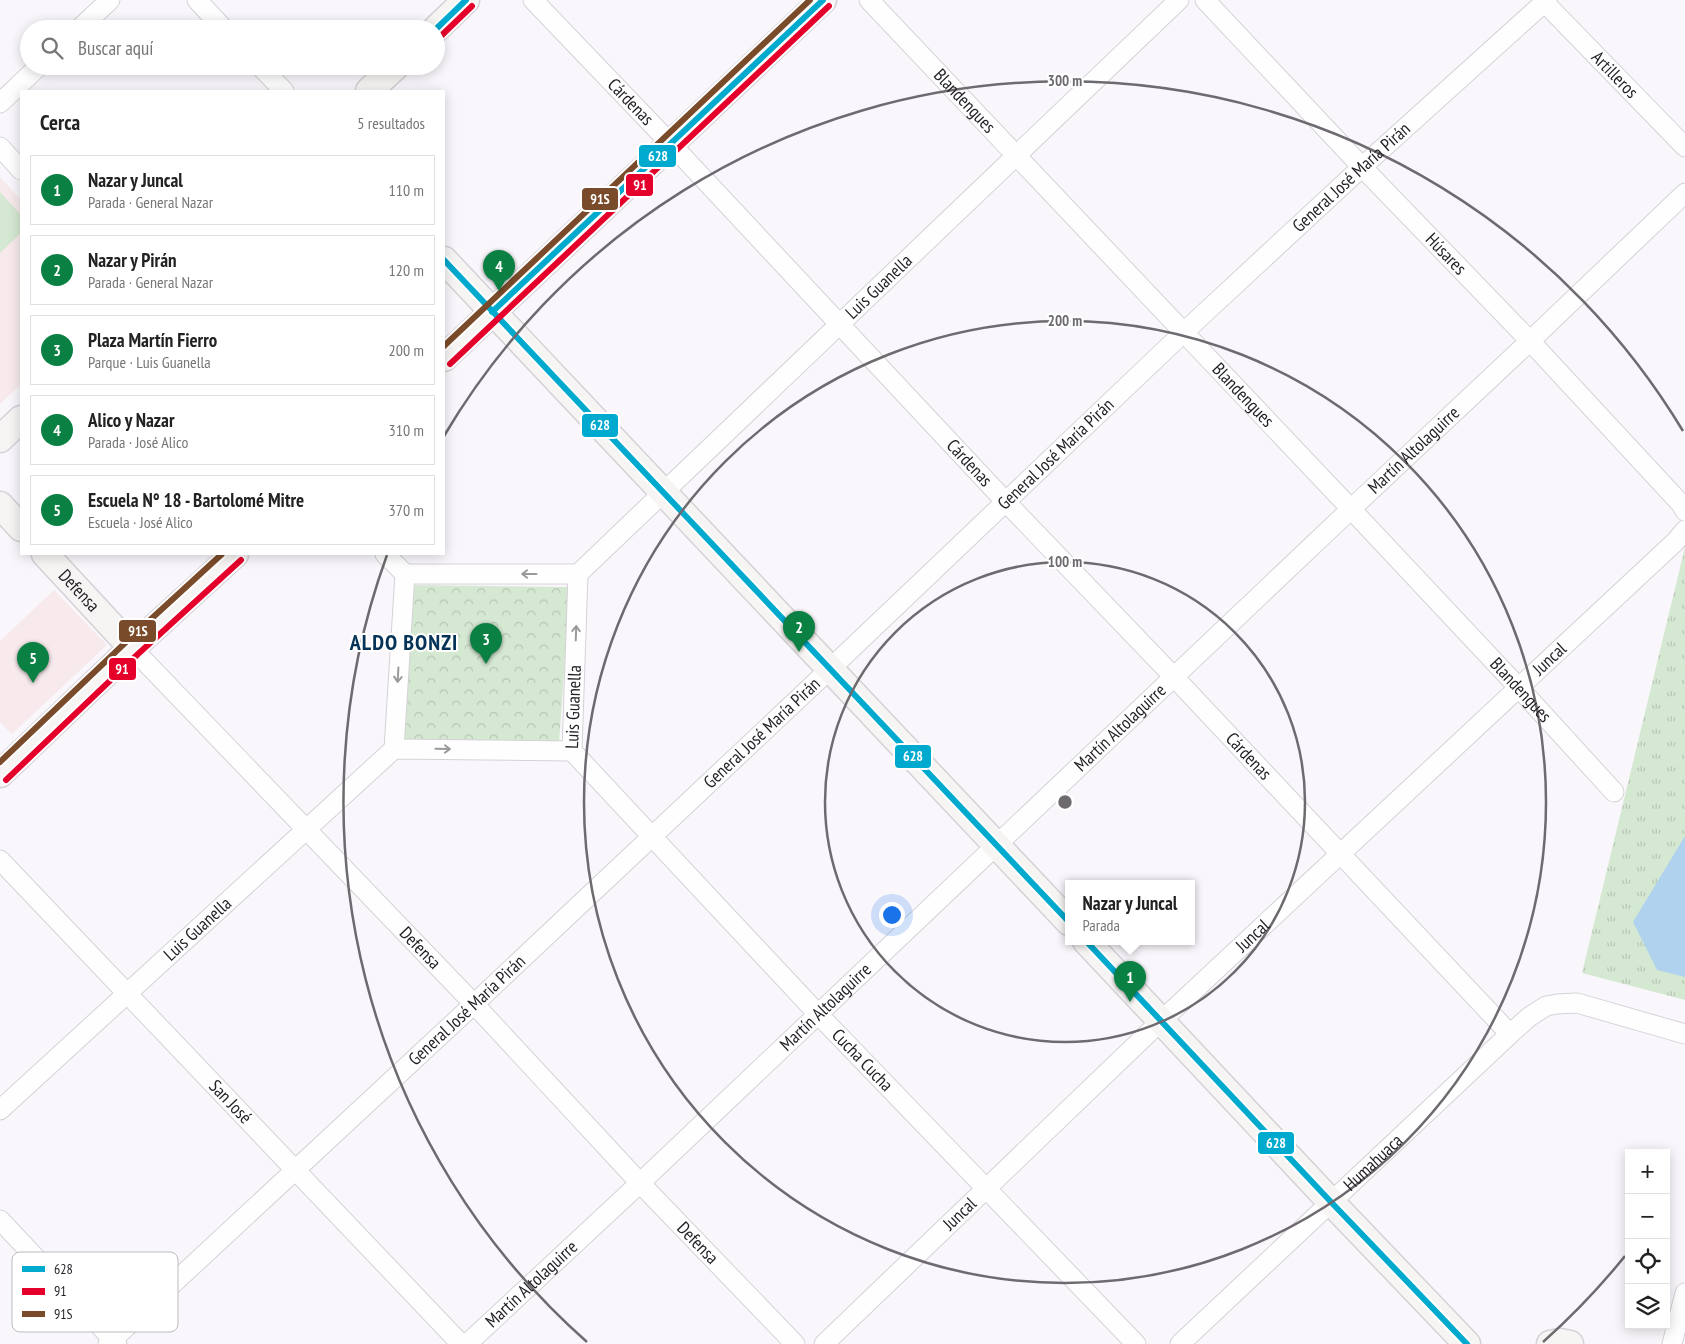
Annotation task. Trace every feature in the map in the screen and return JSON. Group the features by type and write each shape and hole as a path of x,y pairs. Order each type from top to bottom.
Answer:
{"street":[{"path":"89,20 110,0"},
{"path":"197,0 216,20"},
{"path":"445,20 466,0"},
{"name":"Cárdenas","path":"533,0 1510,1034"},
{"path":"445,357 823,0"},
{"name":"Blandengues","path":"868,0 1520,688 1614,792"},
{"name":"Luis Guanella","path":"0,1110 128,995 394,749 572,751 578,574 1179,0"},
{"name":"Húsares","path":"1205,0 1530,342 1685,511"},
{"name":"General José María Pirán","path":"178,1281 474,1004 1184,333 1362,167 1546,2"},
{"name":"Artilleros","path":"1546,2 1685,148"},
{"path":"0,103 30,75"},
{"path":"269,75 283,90"},
{"path":"370,90 386,75"},
{"path":"0,147 20,169"},
{"name":"Martín Altolaguirre","path":"467,1344 1685,194"},
{"path":"445,261 1065,918"},
{"path":"0,440 20,420"},
{"path":"0,505 20,527"},
{"name":"Juncal","path":"824,1344 1161,1021 1520,688 1675,542 1685,530"},
{"name":"Defensa","path":"46,555 132,648 474,1004 795,1344"},
{"path":"0,774 132,648 234,555"},
{"path":"386,555 405,574 578,574"},
{"path":"394,749 405,574"},
{"name":"Cucha Cucha","path":"572,751 817,1013 1136,1344"},
{"name":"San José","path":"0,860 461,1344"},
{"path":"1090,945 1467,1344"},
{"name":"Humahuaca","path":"1180,1344 1510,1034 1529,1017 1546,1006 1577,1003 1685,1034"},
{"path":"0,1220 30,1252"},
{"path":"1672,1344 1685,1293"},
{"path":"104,1332 113,1342"},
{"name":"General José María Pirán","path":"113,1342 124,1332"},
{"path":"1550,1344 1560,1342 1570,1344"}],"shaded area":[{"path":"0,177 20,199 20,385 0,404"},
{"path":"54,590 107,645 12,734 0,722 0,641"}],"green space":[{"path":"0,192 20,214 20,234 0,253"},
{"path":"1685,547 1685,1000 1582,973"},
{"path":"411,585 570,587 559,744 403,741"}],"water":[{"path":"1685,836 1685,977 1657,970 1633,922"}],"transit line":[{"name":"628","path":"445,20 466,0"},
{"name":"91S","path":"445,345 810,0"},
{"name":"628","path":"492,312 823,0"},
{"name":"91","path":"445,32 472,6"},
{"name":"91","path":"450,364 829,6"},
{"name":"628","path":"445,261 1065,918"},
{"name":"91S","path":"0,762 221,555"},
{"name":"91","path":"6,780 138,654 241,560"},
{"name":"628","path":"1090,945 1467,1344"}],"place":[{"name":"Alico y Nazar","path":"499,291"},
{"name":"Nazar y Pirán","path":"799,652"},
{"name":"Plaza Martín Fierro","path":"486,664"},
{"name":"Escuela N° 18 - Bartolomé Mitre","path":"33,683"},
{"name":"Nazar y Juncal","path":"1130,1002"}],"district":[{"name":"ALDO BONZI","path":"404,642"}]}
